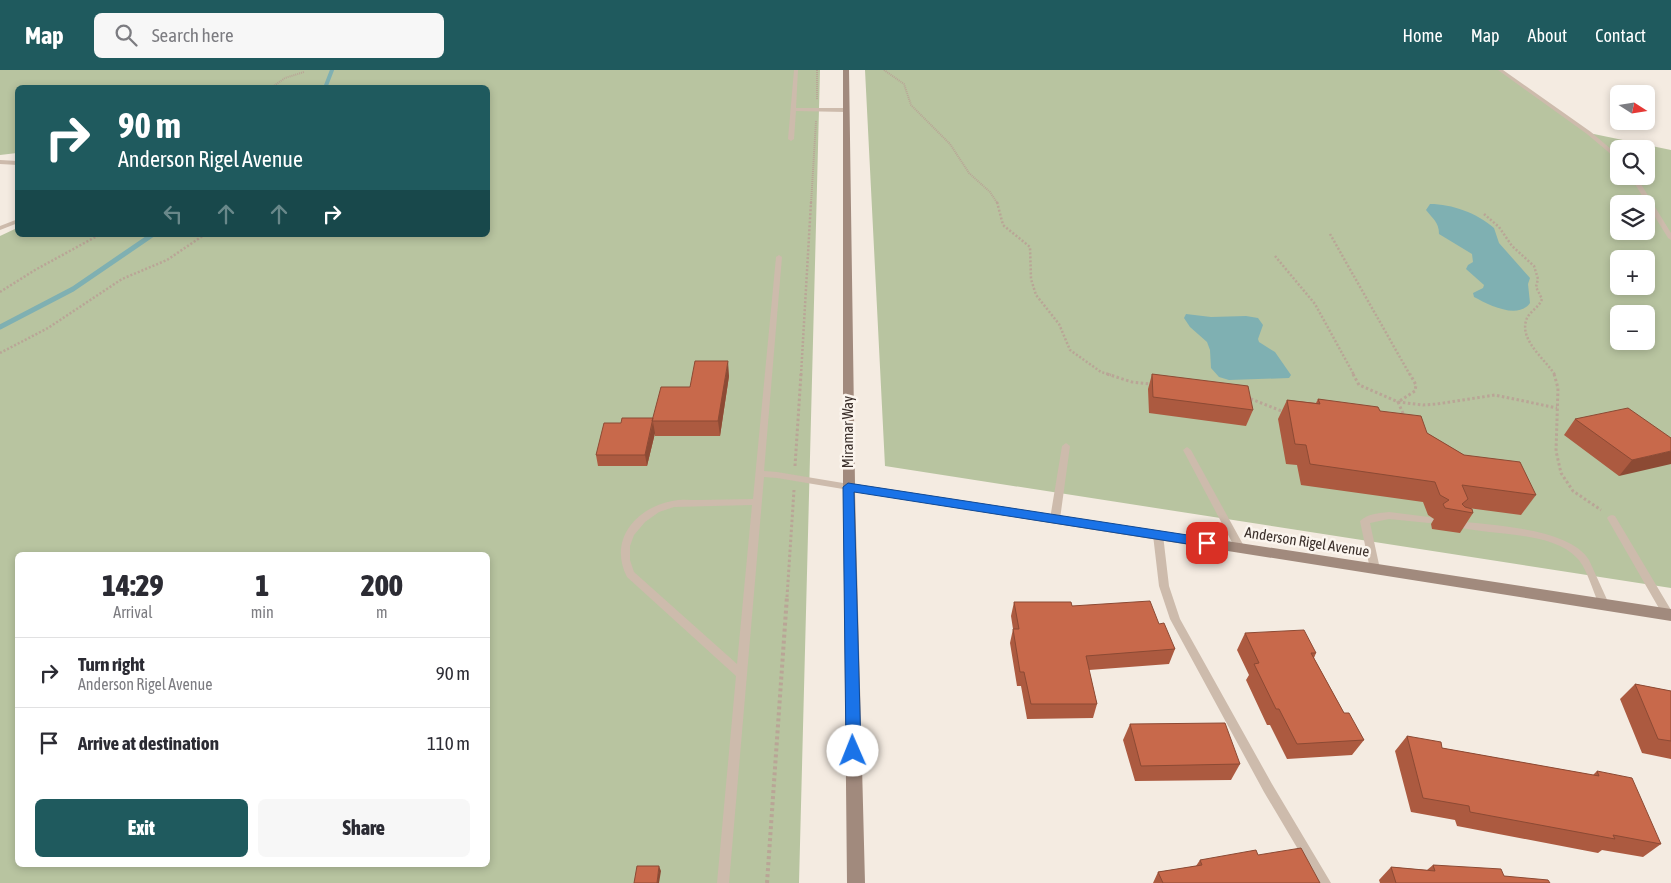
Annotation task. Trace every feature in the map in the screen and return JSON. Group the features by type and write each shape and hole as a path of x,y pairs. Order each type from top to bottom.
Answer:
{"street":[{"name":"Miramar Way","path":"846,70 848,487 856,883"},
{"name":"Anderson Rigel Avenue","path":"848,487 1669,614"}],"lane":[{"path":"791,139 796,70"},
{"path":"1500,70 1589,133 1610,151"},
{"path":"794,109 846,110"},
{"path":"0,162 15,163"},
{"path":"1639,185 1671,238"},
{"path":"0,228 15,222"},
{"path":"723,883 740,673 758,502 779,257"},
{"path":"1055,519 1066,446"},
{"path":"1187,450 1240,548"},
{"path":"760,474 848,487"},
{"path":"740,673 630,574 624,560 625,546 630,532 642,520 656,510 673,504 758,502"},
{"path":"1375,569 1365,521 1376,516 1391,514 1429,520"},
{"path":"1612,518 1669,614"},
{"path":"1456,524 1545,537 1566,546 1581,556 1604,604"},
{"path":"1158,535 1164,586 1175,619 1268,788 1325,883"}],"path":[{"path":"884,70 904,84 911,105 950,144 969,173 990,192 998,204 1003,225 1007,230 1025,240 1030,247 1031,279 1036,295 1059,324 1070,350 1101,372 1132,382 1157,385"},
{"path":"275,85 285,78 304,72"},
{"path":"1484,214 1486,219 1500,228 1512,246 1532,263 1538,273 1539,280 1536,287 1542,299 1541,303 1528,314 1524,328 1541,357 1553,372 1559,391 1555,437 1562,474 1572,490 1612,518"},
{"path":"1330,234 1416,385 1415,390 1398,402"},
{"path":"0,292 35,270 95,237"},
{"path":"0,353 48,328 122,280 168,260 201,237"},
{"path":"1275,256 1315,304 1359,385 1398,402 1423,405 1495,395 1557,408"},
{"path":"1242,395 1287,413"},
{"path":"1398,402 1406,422"}],"green space":[{"path":"0,70 820,70 799,883 0,883 0,236 15,229 15,237 490,237 490,85 15,85 15,153 0,155"},
{"path":"865,70 1500,70 1589,133 1623,140 1610,140 1610,185 1655,185 1655,147 1671,150 1671,588 885,466"}],"water":[{"path":"1430,204 1464,210 1494,228 1499,243 1530,278 1528,284 1530,303 1525,308 1511,311 1487,304 1474,297 1473,293 1483,288 1484,285 1466,269 1473,262 1472,254 1439,234 1436,223 1426,210"},
{"path":"1186,314 1211,317 1246,316 1258,318 1263,325 1258,339 1259,342 1275,352 1291,375 1289,378 1229,380 1219,377 1211,368 1210,350 1207,342 1190,327 1184,318"}],"building":[{"path":"695,361 728,361 718,421 652,421 661,387 690,387"},
{"path":"1152,374 1248,386 1253,410 1153,397"},
{"path":"1318,399 1378,407 1380,411 1421,416 1427,433 1464,455 1520,462 1536,495 1462,485 1468,499 1462,504 1472,509 1473,513 1445,508 1443,504 1449,500 1440,495 1435,482 1310,464 1306,445 1295,444 1287,400 1320,404"},
{"path":"1628,408 1671,438 1671,451 1632,460 1575,419"},
{"path":"622,418 653,418 645,455 596,455 604,423 621,423"},
{"path":"1150,601 1159,624 1164,623 1175,649 1086,656 1097,704 1031,704 1024,672 1020,672 1013,629 1019,629 1014,602 1071,602 1072,606"},
{"path":"1304,630 1316,653 1311,653 1344,713 1349,713 1364,740 1297,744 1279,709 1276,709 1254,664 1259,663 1245,633"},
{"path":"1635,684 1671,691 1671,741 1658,739"},
{"path":"1225,723 1240,764 1141,766 1130,724"},
{"path":"1407,736 1441,742 1442,748 1599,776 1597,771 1632,778 1661,844 1613,835 1615,839 1470,812 1469,806 1423,798"},
{"path":"1301,848 1320,883 1163,883 1158,872 1202,865 1200,860 1256,850 1258,855"},
{"path":"1433,865 1501,869 1504,876 1548,880 1550,883 1396,883 1391,867 1435,871"},
{"path":"637,866 659,866 657,883 634,883"}],"waterway":[{"path":"326,85 332,70"},
{"path":"0,327 73,289 149,237"}],"route":[{"path":"853,751 848,487 1207,543"}]}
